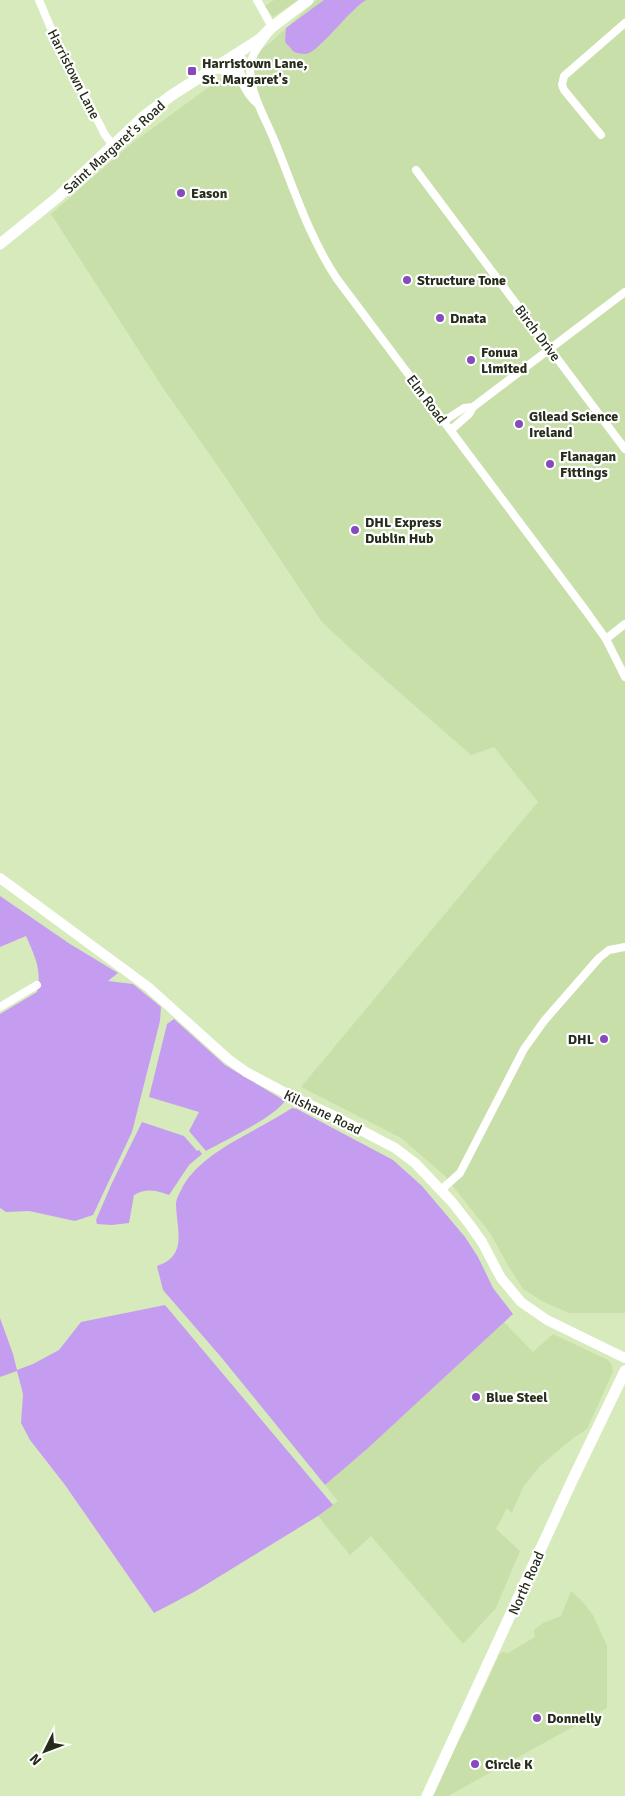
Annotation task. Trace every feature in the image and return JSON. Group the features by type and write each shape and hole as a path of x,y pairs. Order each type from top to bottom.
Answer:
{"main road":[{"name":"Saint Margaret's Road","path":"0,244 58,197 143,117 232,55 246,40 258,32 272,27 308,0"},
{"name":"North Road","path":"427,1796 571,1483 625,1371"}],"street":[{"name":"Harristown Lane","path":"39,0 52,32 105,135 113,145"},
{"path":"257,0 272,27"},
{"path":"601,135 564,90 562,84 564,76 625,22"},
{"name":"Elm Road","path":"252,90 250,68 254,51 264,41 272,27"},
{"path":"232,55 241,58 250,68"},
{"name":"Elm Road","path":"232,55 245,82 252,90 259,104 314,239 336,279 606,639 625,677"},
{"name":"Elm Road","path":"211,70 226,69 234,72 242,80 250,98 259,104"},
{"name":"Birch Drive","path":"416,170 625,448"},
{"path":"451,430 469,414 473,407 625,292"},
{"path":"444,421 464,408 473,407"},
{"path":"606,639 625,624"},
{"name":"Kilshane Road","path":"0,878 148,986 228,1059 246,1072 395,1148 415,1163 470,1224 501,1278 521,1302 547,1320 625,1358"},
{"path":"441,1190 460,1173 524,1049 534,1034 599,958 609,950 625,946"},
{"path":"0,1007 37,985"}],"shaded area":[{"path":"274,0 298,0 273,17 265,6"},
{"path":"317,0 625,0 625,1313 569,1313 542,1301 523,1289 490,1233 444,1175 401,1138 301,1087 538,802 494,747 471,755 322,622 224,475 163,388 51,214 132,143 271,42"},
{"path":"324,0 366,0 351,12 312,52 306,54 294,52 285,42 286,28"},
{"path":"0,896 70,944 118,973 108,981 133,984 161,1007 160,1021 132,1132 93,1215 75,1221 29,1211 6,1212 0,1208 0,1014 37,992 39,977 37,963 26,936 0,947"},
{"path":"174,1019 225,1065 285,1101 279,1108 260,1121 206,1151 189,1131 199,1112 149,1097 167,1024"},
{"path":"292,1108 393,1160 422,1186 465,1237 478,1257 493,1288 513,1314 367,1449 325,1485 221,1357 163,1290 157,1266 167,1261 177,1248 176,1202 183,1186 192,1173 204,1162 233,1142"},
{"path":"142,1122 184,1136 202,1154 189,1165 169,1195 151,1190 134,1195 129,1223 97,1224 96,1220 112,1183"},
{"path":"165,1305 333,1505 194,1592 154,1613 65,1485 30,1440 21,1423 23,1394 17,1371 0,1377 0,1318 17,1370 59,1350 81,1322"},
{"path":"504,1322 533,1352 553,1334 608,1360 612,1365 613,1372 587,1429 540,1466 523,1487 512,1513 507,1508 496,1529 520,1551 496,1608 463,1644 371,1536 350,1555 318,1516 338,1501 325,1485 367,1449"},
{"path":"571,1591 593,1615 607,1646 607,1708 448,1796 431,1796 465,1729 499,1655 503,1652 508,1653 535,1637 534,1630 543,1623 561,1616"}],"place":[{"name":"Harristown Lane, St. Margaret's","path":"192,71"},
{"name":"Eason","path":"181,193"},
{"name":"Structure Tone","path":"407,280"},
{"name":"Dnata","path":"440,318"},
{"name":"Fonua Limited","path":"471,360"},
{"name":"Gilead Science Ireland","path":"519,424"},
{"name":"Flanagan Fittings","path":"550,464"},
{"name":"DHL Express Dublin Hub","path":"355,530"},
{"name":"DHL","path":"604,1039"},
{"name":"Blue Steel","path":"476,1397"},
{"name":"Donnelly","path":"537,1718"},
{"name":"Circle K","path":"475,1764"}]}
